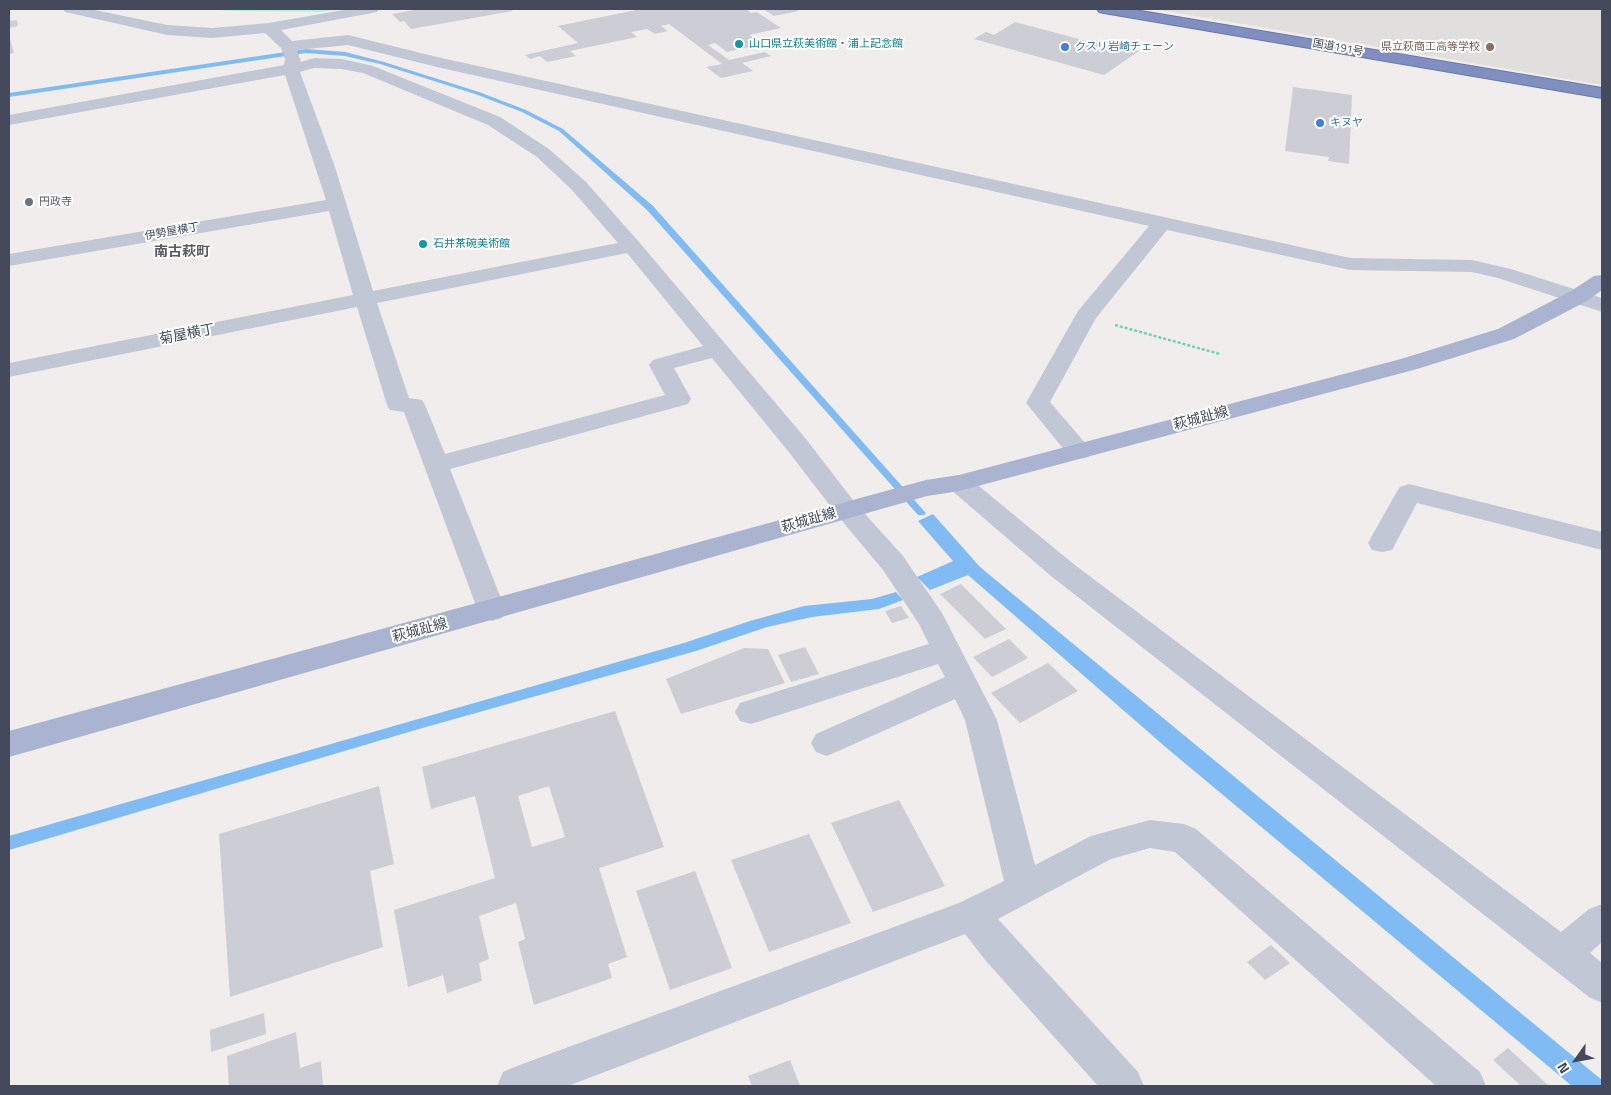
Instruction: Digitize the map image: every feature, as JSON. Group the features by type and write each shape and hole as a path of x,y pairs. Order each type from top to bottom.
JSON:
{"highway":[{"name":"国道191号","path":"1104,9 1602,93"}],"main road":[{"name":"萩城趾線","path":"9,744 492,611 926,488 959,483 1444,353 1506,334 1579,296 1602,281"}],"street":[{"path":"70,9 167,30 190,32 238,32 372,9"},
{"path":"269,28 290,56 399,405 414,405 435,465 492,611"},
{"path":"9,120 290,56 348,40 437,62 1350,264 1472,266 1504,273 1579,296 1602,306"},
{"path":"290,56 314,63 342,64 367,69 414,90 470,110 494,121 543,153 579,186 632,246 797,445 847,510 894,564 932,620 981,720 1024,888"},
{"name":"伊勢屋横丁","path":"9,260 336,204"},
{"path":"1079,451 1038,403 1086,316 1162,222"},
{"name":"菊屋横丁","path":"9,370 632,246"},
{"path":"435,465 679,398 661,365 717,349"},
{"path":"959,483 1061,569 1602,984"},
{"path":"1382,543 1409,494 1602,541"},
{"path":"751,712 947,650"},
{"path":"827,743 962,682"},
{"path":"517,1086 972,915 1103,846 1150,834 1184,839 1466,1086"},
{"path":"972,915 999,949 1124,1086"},
{"path":"1563,953 1602,920"}],"path":[{"path":"1086,316 1220,354"}],"shaded area":[{"name":"県立萩商工高等学校","path":"1154,9 1602,9 1602,85"}],"green space":[{"path":"212,9 338,9 321,12 230,11"}],"water":[{"path":"933,514 980,567 1602,1080 1602,1086 1572,1086 1169,750 968,575 930,590 917,577 953,561 918,521"},
{"path":"896,592 903,600 879,609 812,617 767,627 696,651 419,729 9,850 9,836 684,643 750,621 804,606 872,599"}],"building":[{"path":"420,9 510,9 513,11 411,29 404,21 400,22 392,14"},
{"name":"山口県立萩美術館・浦上記念館","path":"641,9 746,9 751,13 757,12 781,28 749,35 762,44 727,52 715,43 708,45 729,60 765,52 771,56 742,63 753,71 721,78 706,67 722,64 669,24 661,26 668,31 655,34 647,29 631,32 637,37 570,51 576,56 547,62 540,56 530,59 525,55 578,43 558,26"},
{"name":"山口県立萩美術館・浦上記念館","path":"763,9 796,9 799,11 774,16"},
{"path":"17,20 18,26 9,28 9,21"},
{"name":"クスリ岩崎チェーン","path":"1015,22 1094,43 1099,40 1139,51 1104,75 974,39 986,32 994,35"},
{"path":"9,35 14,53 9,54"},
{"name":"キヌヤ","path":"1293,87 1352,95 1349,164 1328,161 1329,157 1285,151"},
{"path":"961,584 1006,629 985,639 940,594"},
{"path":"901,606 909,618 892,623 885,611"},
{"path":"1009,639 1028,658 992,677 973,657"},
{"path":"805,647 819,674 791,682 778,655"},
{"path":"744,648 768,649 785,683 681,714 666,679"},
{"path":"1048,663 1078,691 1020,723 991,693"},
{"path":"615,711 664,847 599,868 627,957 608,964 612,978 534,1005 518,942 525,939 516,903 479,916 489,959 479,963 482,981 447,993 443,975 408,987 394,910 495,878 475,796 431,809 422,767","holes":["549,786 565,837 532,847 518,796"]},
{"path":"379,786 394,864 370,871 383,947 230,997 219,834"},
{"path":"899,800 945,886 873,912 831,823"},
{"path":"809,834 851,923 769,952 731,860"},
{"path":"695,871 732,968 670,990 636,891"},
{"path":"1271,945 1290,963 1265,980 1247,962"},
{"path":"264,1013 266,1034 211,1052 210,1030"},
{"path":"296,1032 300,1068 321,1061 323,1086 229,1086 227,1056"},
{"path":"1508,1048 1549,1086 1521,1086 1493,1060"},
{"path":"790,1060 800,1086 752,1086 748,1076"}],"waterway":[{"path":"9,95 306,51 345,54 382,63 477,93 524,111 561,130 650,208 921,513"}],"place":[{"name":"山口県立萩美術館・浦上記念館","path":"739,44"},
{"name":"クスリ岩崎チェーン","path":"1065,47"},
{"name":"県立萩商工高等学校","path":"1490,47"},
{"name":"キヌヤ","path":"1320,123"},
{"name":"円政寺","path":"29,202"},
{"name":"石井茶碗美術館","path":"423,244"}],"district":[{"name":"南古萩町","path":"182,253"}]}
